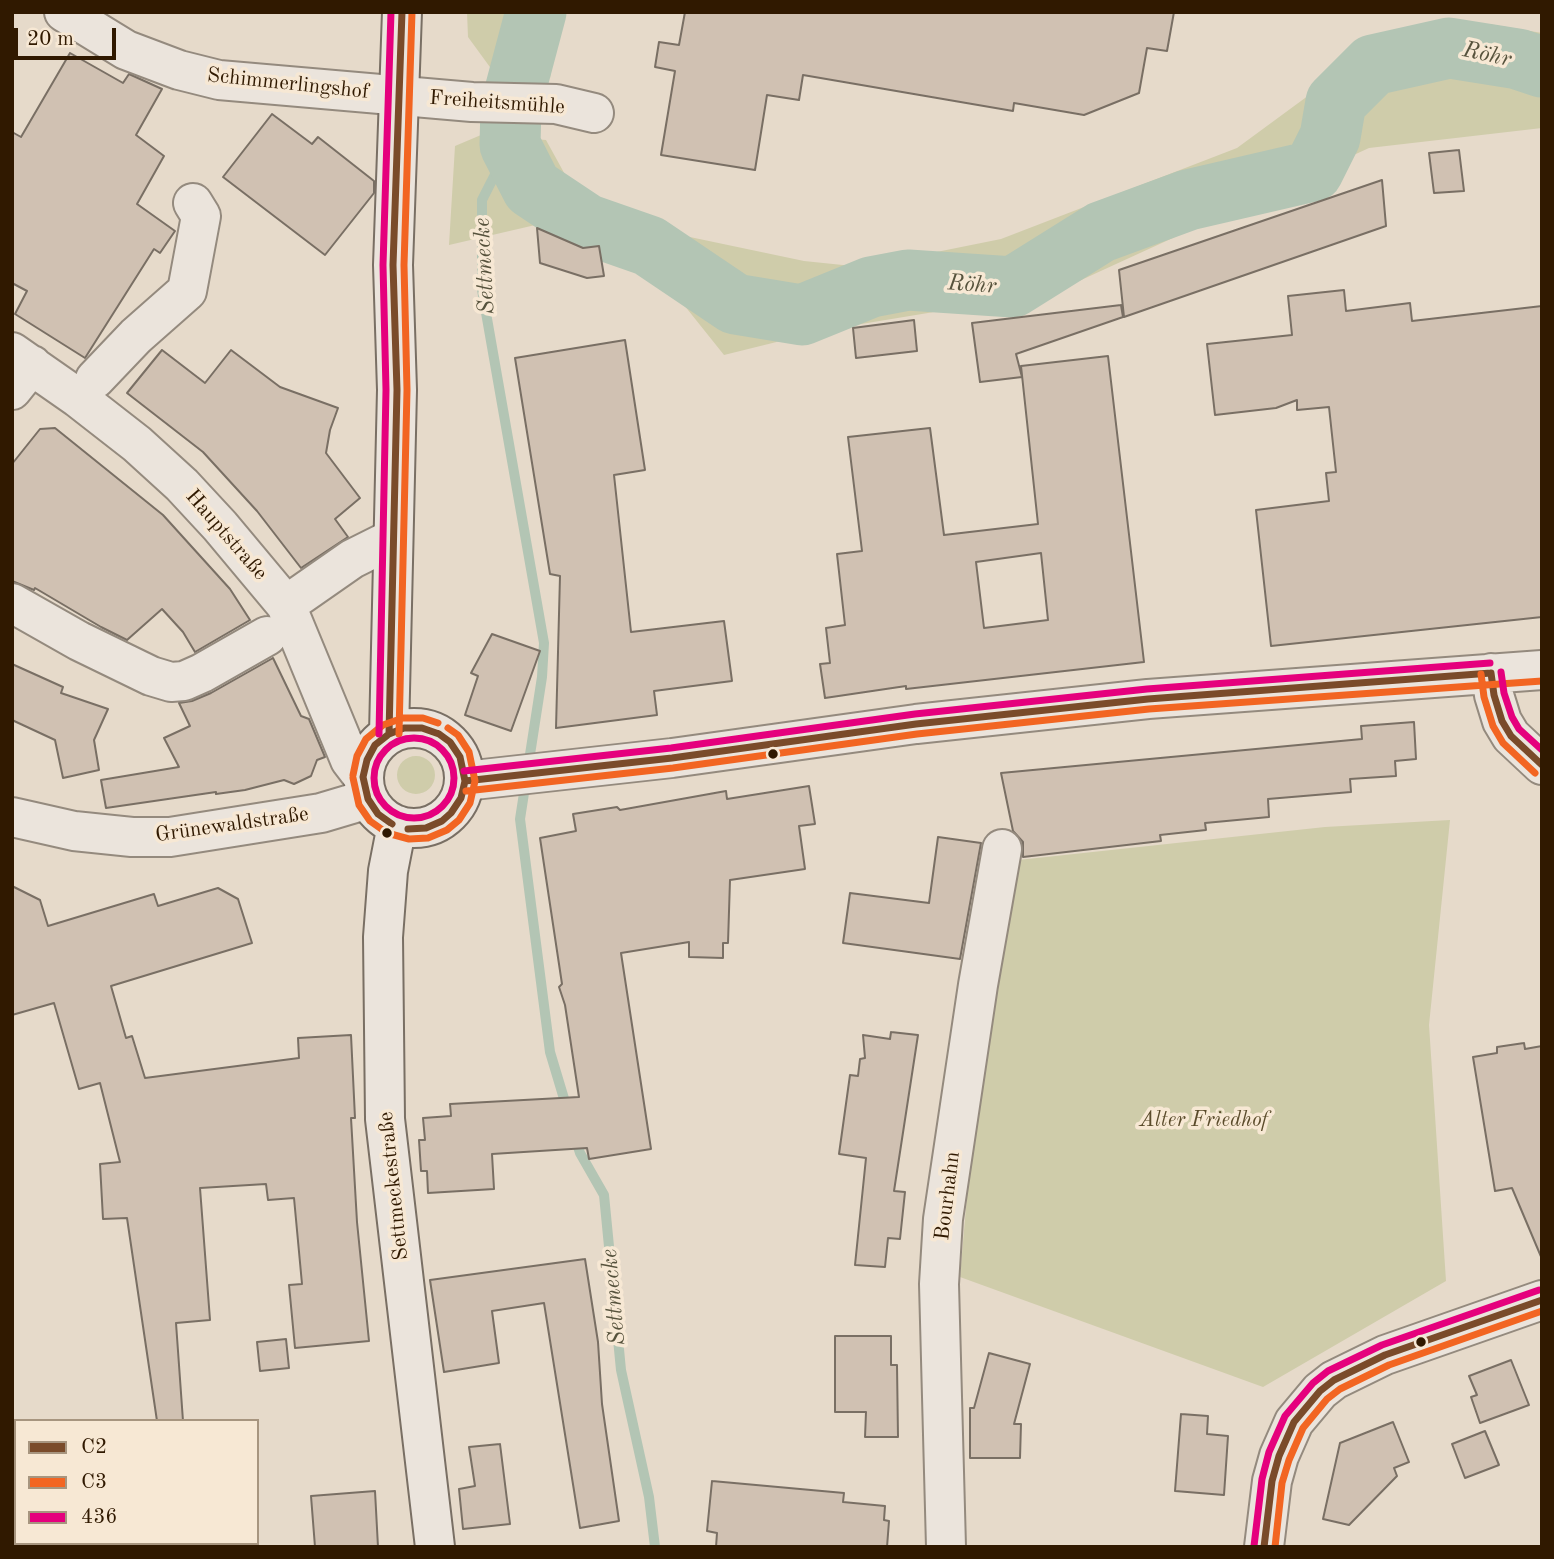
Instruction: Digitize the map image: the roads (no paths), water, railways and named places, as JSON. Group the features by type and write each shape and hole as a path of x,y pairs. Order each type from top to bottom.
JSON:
{"street":[{"name":"Schimmerlingshof","path":"64,12 126,50 179,70 219,80 400,96"},
{"path":"389,734 397,390 393,265 402,12"},
{"name":"Freiheitsmühle","path":"400,96 552,105 594,113"},
{"path":"95,379 136,335 187,290 201,216 193,203"},
{"name":"Hauptstraße","path":"18,374 128,436 182,485 220,526 277,621 365,788"},
{"path":"12,603 90,647 151,677 172,682 184,681 202,673 277,621 352,559 392,539"},
{"path":"478,779 450,742 439,734 422,728 404,728 389,734 376,745 367,760 365,788 378,814 408,829 426,828 452,813 478,779 672,758 916,724 1135,701 1542,670"},
{"path":"1491,673 1502,721 1511,736 1542,765"},
{"name":"Grünewaldstraße","path":"12,817 74,831 132,837 170,837 321,813 365,788"},
{"name":"Settmeckestraße","path":"397,825 388,871 383,937 385,1119 435,1547"},
{"name":"Bourhahn","path":"946,1547 939,1284 943,1219 978,985 1002,849"},
{"path":"1264,1547 1272,1481 1279,1456 1294,1422 1320,1391 1334,1380 1385,1355 1542,1300"}],"waterway":[{"name":"Röhr","path":"536,12 511,106 510,145 532,188 586,224 649,246 735,304 802,315 871,287 908,280 1013,287 1101,232 1188,200 1313,171 1330,137 1336,102 1373,65 1449,48 1518,59 1542,67"},
{"name":"Settmecke","path":"510,145 482,200 482,290 544,643 542,677 520,819 550,1052 568,1112"},
{"name":"Settmecke","path":"575,1137 580,1153 604,1195 621,1370 649,1497 655,1547"}],"park label":[{"name":"Alter Friedhof","path":"1204,1120"}]}
